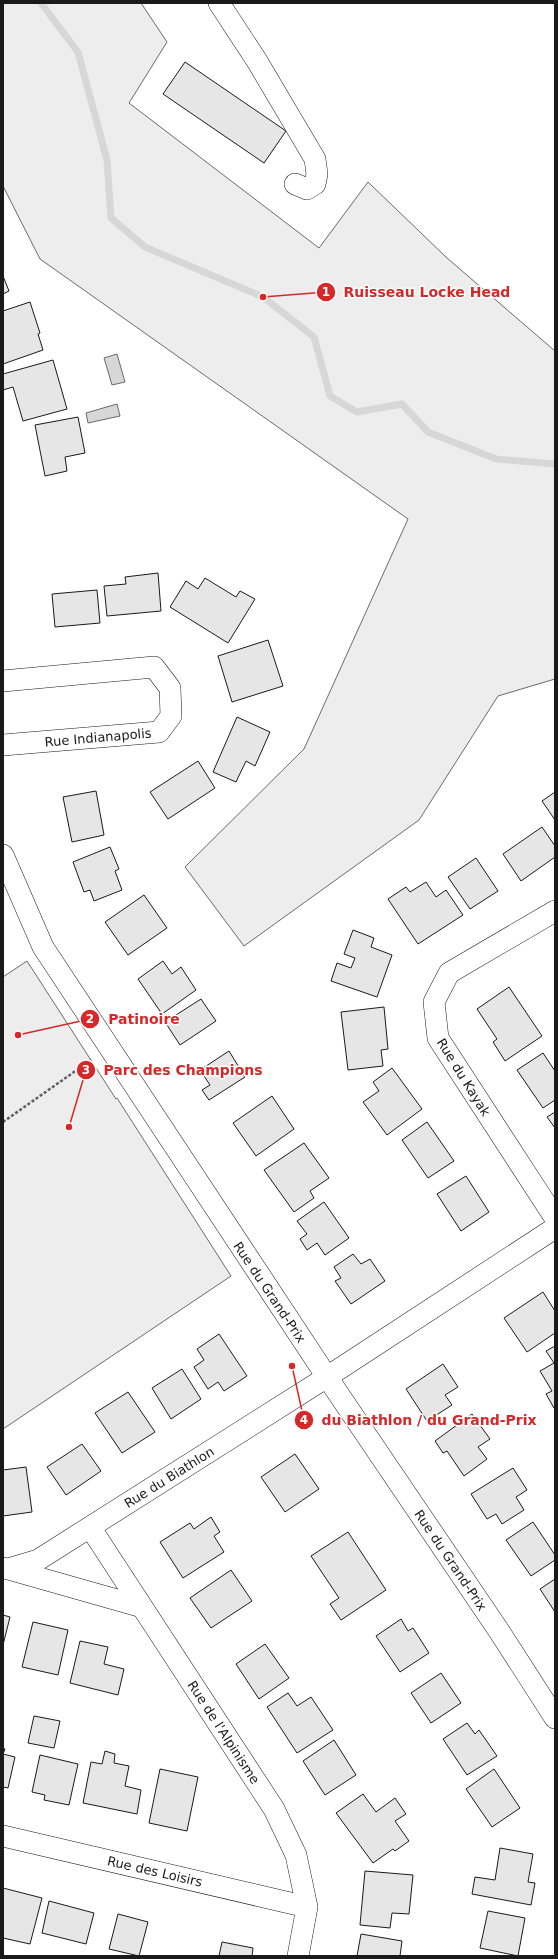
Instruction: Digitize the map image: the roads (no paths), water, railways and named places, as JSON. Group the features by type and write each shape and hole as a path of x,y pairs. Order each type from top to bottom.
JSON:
{"street":[{"path":"219,3 257,61 315,159 317,174 314,184 307,188 295,184"},
{"name":"Rue Indianapolis","path":"3,681 154,667 170,688 171,716 159,732 3,745"},
{"name":"Rue du Grand-Prix","path":"3,854 43,947 327,1377 499,1631 555,1718"},
{"name":"Rue du Kayak","path":"555,910 449,973 434,1002 438,1038 555,1218"},
{"path":"327,1377 555,1228"},
{"name":"Rue du Biathlon","path":"5,1568 38,1560 327,1377"},
{"name":"Rue de l'Alpinisme","path":"90,1527 274,1809 296,1855 307,1907 298,1956"},
{"name":"Rue du Biathlon","path":"5,1568 142,1607"},
{"name":"Rue des Loisirs","path":"3,1836 307,1907"}],"waterway":[{"path":"41,3 78,52 107,160 111,218 145,247 263,297 314,337 330,396 357,412 402,404 428,432 496,459 555,464"}],"place":[{"name":"Ruisseau Locke Head","path":"263,297"},
{"name":"Patinoire","path":"18,1035"},
{"name":"Parc des Champions","path":"69,1127"},
{"name":"du Biathlon / du Grand-Prix","path":"292,1366"}]}
